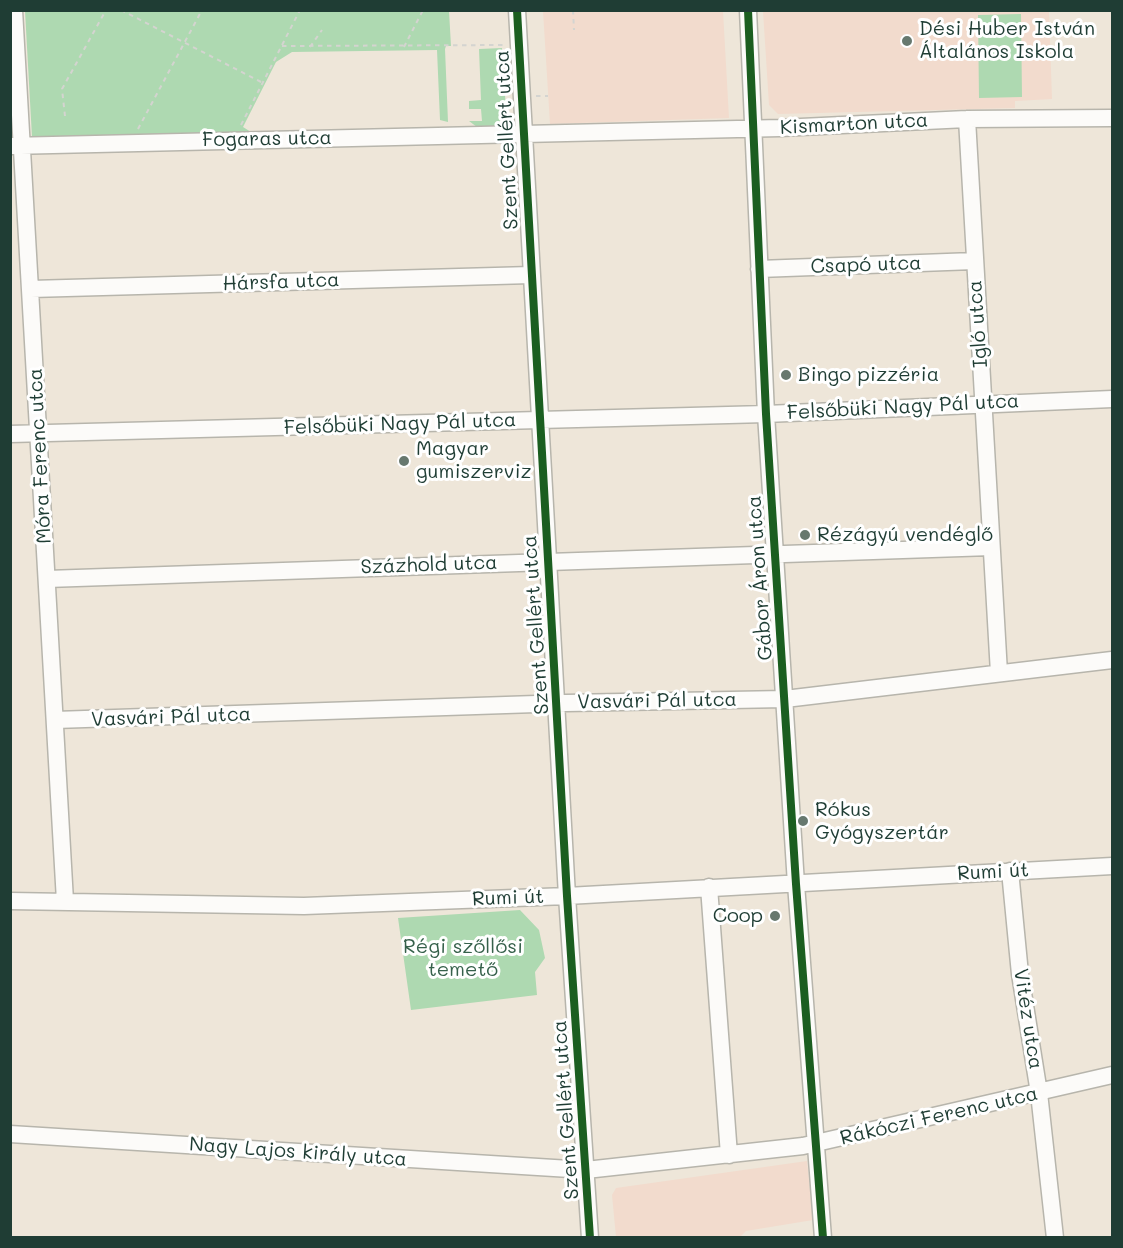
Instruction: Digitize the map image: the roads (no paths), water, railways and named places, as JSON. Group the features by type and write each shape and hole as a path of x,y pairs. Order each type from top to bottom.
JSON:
{"street":[{"name":"Móra Ferenc utca","path":"14,10 16,146 31,289 65,901"},
{"name":"Szent Gellért utca","path":"517,10 567,896 590,1238"},
{"name":"Gábor Áron utca","path":"748,10 766,414 796,884 823,1238"},
{"name":"Kismarton utca","path":"523,134 754,128 967,119 1113,118"},
{"name":"Igló utca","path":"967,119 999,673"},
{"name":"Fogaras utca","path":"16,146 523,134"},
{"name":"Csapó utca","path":"759,269 974,261"},
{"name":"Hársfa utca","path":"31,289 531,275"},
{"name":"Felsőbüki Nagy Pál utca","path":"10,434 766,414 1113,399"},
{"name":"Százhold utca","path":"47,579 991,547"},
{"name":"Vasvári Pál utca","path":"55,720 557,703 785,699 1113,660"},
{"name":"Rumi út","path":"10,901 248,907 567,896 1113,866"},
{"name":"Vitéz utca","path":"1010,872 1020,974 1039,1093 1055,1238"},
{"path":"709,887 729,1155"},
{"name":"Rákóczi Ferenc utca","path":"586,1170 815,1144 1113,1076"},
{"name":"Nagy Lajos király utca","path":"10,1134 586,1170"}],"place":[{"name":"Dési Huber István Általános Iskola","path":"907,41"},
{"name":"Bingo pizzéria","path":"786,375"},
{"name":"Magyar gumiszerviz","path":"404,461"},
{"name":"Rézágyú vendéglő","path":"805,535"},
{"name":"Rókus Gyógyszertár","path":"803,821"},
{"name":"Coop","path":"775,916"}],"park label":[{"name":"Régi szőllősi temető","path":"463,958"}]}
